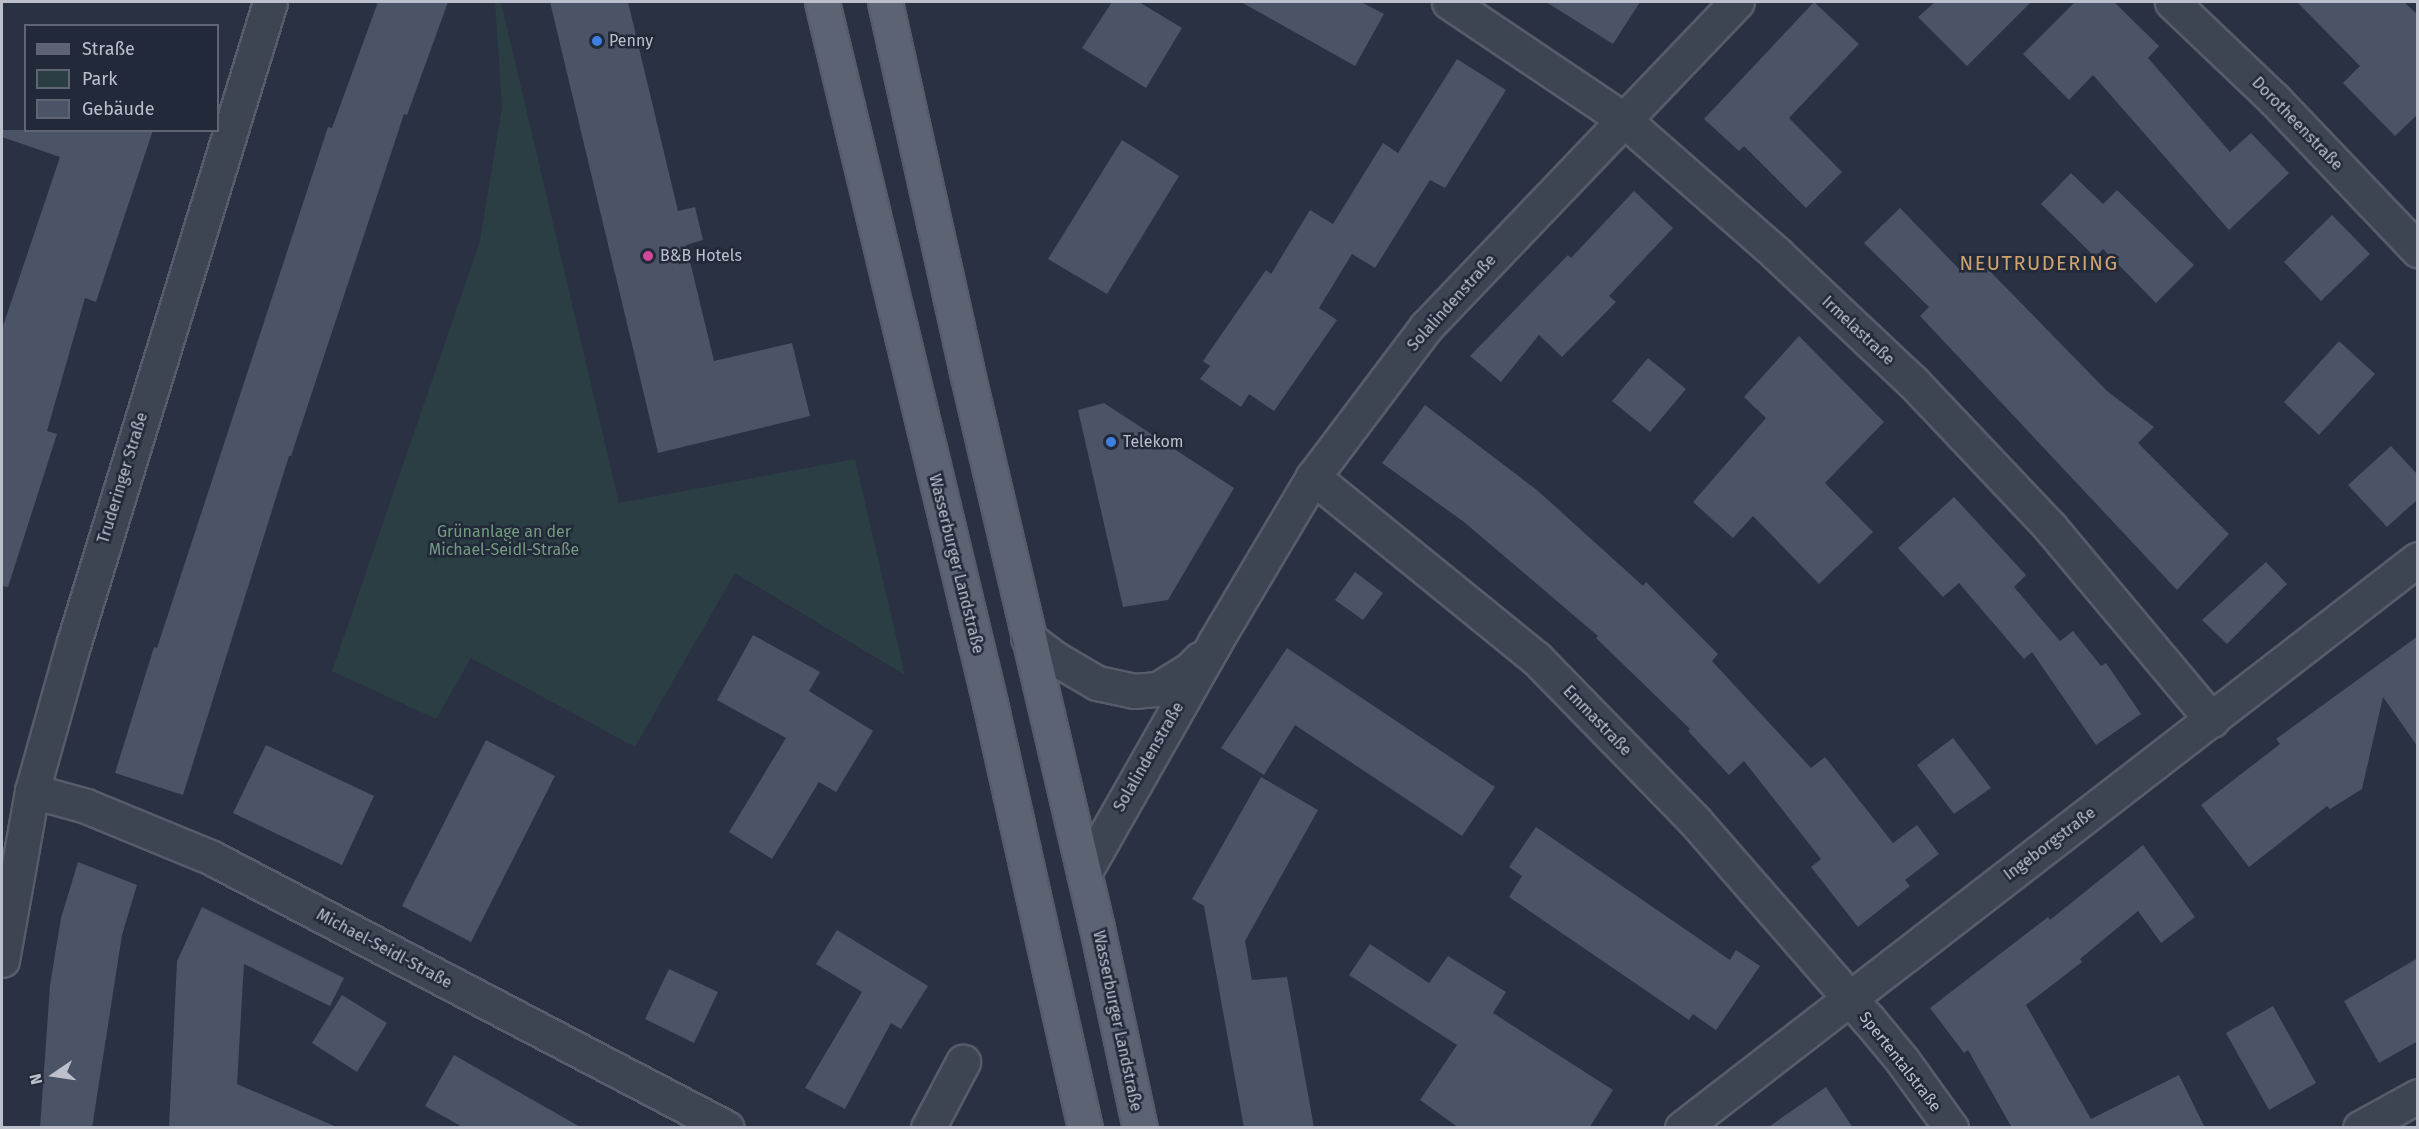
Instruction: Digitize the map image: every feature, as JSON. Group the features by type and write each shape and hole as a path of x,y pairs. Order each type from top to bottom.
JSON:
{"main road":[{"name":"Wasserburger Landstraße","path":"822,2 990,703 1085,1128"},
{"name":"Wasserburger Landstraße","path":"885,2 1140,1128"}],"street":[{"name":"Truderinger Straße","path":"2,960 20,805 270,2"},
{"name":"Irmelastraße","path":"1449,2 1623,119 1777,255 1912,381 2050,527 2212,720"},
{"name":"Solalindenstraße","path":"1084,873 1215,642 1313,477 1426,327 1737,2"},
{"name":"Dorotheenstraße","path":"2172,2 2274,99 2418,250"},
{"name":"Emmastraße","path":"1313,477 1536,658 1695,821 1849,997"},
{"name":"Ingeborgstraße","path":"1682,1128 2418,559"},
{"name":"Solalindenstraße","path":"1028,638 1056,659 1096,683 1134,691 1158,689 1181,675 1215,642"},
{"name":"Michael-Seidl-Straße","path":"20,805 86,806 212,858 727,1128"},
{"name":"Spertentalstraße","path":"1849,997 1902,1060 1951,1128"},
{"path":"928,1128 963,1062"},
{"path":"2360,1128 2418,1096"}],"green space":[{"name":"Grünanlage an der Michael-Seidl-Straße","path":"495,2 501,2 619,503 855,459 905,675 735,573 635,747 471,658 436,719 332,671 480,241 502,107"}],"building":[{"path":"378,2 448,2 407,115 404,114 291,456 289,456 183,795 115,773 154,647 157,648 328,127 332,128"},
{"path":"550,2 628,2 678,211 695,207 703,240 686,245 714,361 792,343 810,416 658,453"},
{"path":"1112,2 1139,2 1182,28 1146,88 1082,48"},
{"path":"1241,2 1361,2 1384,14 1355,66"},
{"path":"1546,2 1640,2 1613,44"},
{"path":"1814,2 1859,44 1789,118 1842,172 1806,208 1744,146 1739,151 1704,119"},
{"path":"1935,2 2031,2 1967,66 1918,17"},
{"path":"2075,2 2114,2 2159,46 2148,58 2230,152 2251,133 2289,173 2229,230 2093,75 2069,100 2023,54"},
{"path":"2297,2 2404,2 2418,15 2418,114 2395,136 2343,83 2360,66"},
{"path":"1457,59 1506,90 1445,188 1430,180 1375,268 1352,254 1319,308 1337,320 1274,411 1249,394 1241,407 1200,379 1210,366 1203,361 1266,270 1271,274 1310,210 1333,224 1383,143 1398,153"},
{"path":"2,130 152,132 96,302 85,298 47,431 57,434 8,587 2,586 2,329 60,157 2,137"},
{"path":"1122,140 1179,176 1107,294 1048,259"},
{"path":"2071,173 2103,204 2117,190 2194,265 2156,303 2103,249 2095,257 2041,204"},
{"path":"1634,191 1673,228 1609,296 1616,302 1562,357 1539,335 1501,382 1470,356 1568,255 1571,258"},
{"path":"1900,208 1963,273 1978,259 2107,391 2154,427 2138,443 2229,534 2177,590 1920,316 1929,307 1864,243"},
{"path":"2332,215 2370,254 2321,301 2284,262"},
{"path":"1799,336 1884,422 1825,483 1873,532 1819,584 1753,516 1733,538 1693,502 1766,418 1744,397"},
{"path":"2339,341 2375,374 2319,435 2284,402"},
{"path":"1648,358 1686,389 1650,432 1612,401"},
{"path":"1104,403 1234,488 1168,600 1123,607 1078,410"},
{"path":"1425,405 1537,490 1643,586 1646,582 1718,654 1712,661 1811,768 1825,757 1893,843 1917,825 1939,854 1905,880 1910,886 1858,927 1811,867 1821,859 1744,761 1729,775 1688,731 1690,729 1596,638 1598,636 1464,522 1382,463"},
{"path":"2391,446 2418,475 2418,499 2387,527 2348,485"},
{"path":"1954,497 2026,575 2014,587 2060,641 2073,631 2101,666 2106,663 2141,714 2096,745 2032,652 2024,659 1959,583 1943,597 1898,548"},
{"path":"2266,562 2287,584 2227,644 2202,620"},
{"path":"1355,572 1383,593 1363,620 1335,600"},
{"path":"753,635 820,672 809,691 873,731 836,792 819,782 772,859 729,832 786,738 717,700"},
{"path":"2418,636 2418,747 2383,697 2362,789 2330,809 2327,806 2249,867 2201,805 2280,744 2276,739"},
{"path":"1287,648 1495,787 1462,836 1295,725 1264,775 1221,748"},
{"path":"1953,738 1991,788 1954,814 1917,765"},
{"path":"486,740 555,776 471,942 402,906"},
{"path":"266,745 374,796 342,865 233,813"},
{"path":"1261,777 1318,810 1245,941 1252,980 1287,977 1314,1128 1244,1128 1204,906 1192,899"},
{"path":"1536,827 1730,960 1736,950 1760,966 1716,1030 1693,1014 1689,1020 1509,897 1522,876 1509,867"},
{"path":"2143,845 2195,917 2161,943 2138,911 2080,959 2082,962 2026,1005 2091,1119 2179,1075 2205,1128 2012,1128 1968,1050 1964,1053 1930,1008 2048,917 2050,920"},
{"path":"78,862 137,885 122,935 92,1128 40,1128 50,985 61,918"},
{"path":"202,907 344,978 330,1006 244,964 237,1084 339,1128 169,1128 177,961"},
{"path":"837,930 928,986 901,1029 891,1023 845,1109 805,1088 862,992 816,964"},
{"path":"1370,944 1429,983 1448,956 1506,992 1493,1013 1613,1090 1589,1128 1459,1128 1420,1100 1457,1045 1349,975"},
{"path":"2418,958 2418,1041 2379,1063 2344,1001"},
{"path":"669,969 718,992 694,1043 645,1019"},
{"path":"342,995 387,1023 357,1072 312,1043"},
{"path":"2273,1006 2316,1083 2269,1110 2226,1033"},
{"path":"454,1055 582,1128 464,1128 425,1106"},
{"path":"1826,1087 1853,1128 1767,1128"}],"place":[{"name":"Penny","path":"597,41"},
{"name":"B&B Hotels","path":"648,256"},
{"name":"Telekom","path":"1111,442"}],"district":[{"name":"NEUTRUDERING","path":"2039,263"}]}
